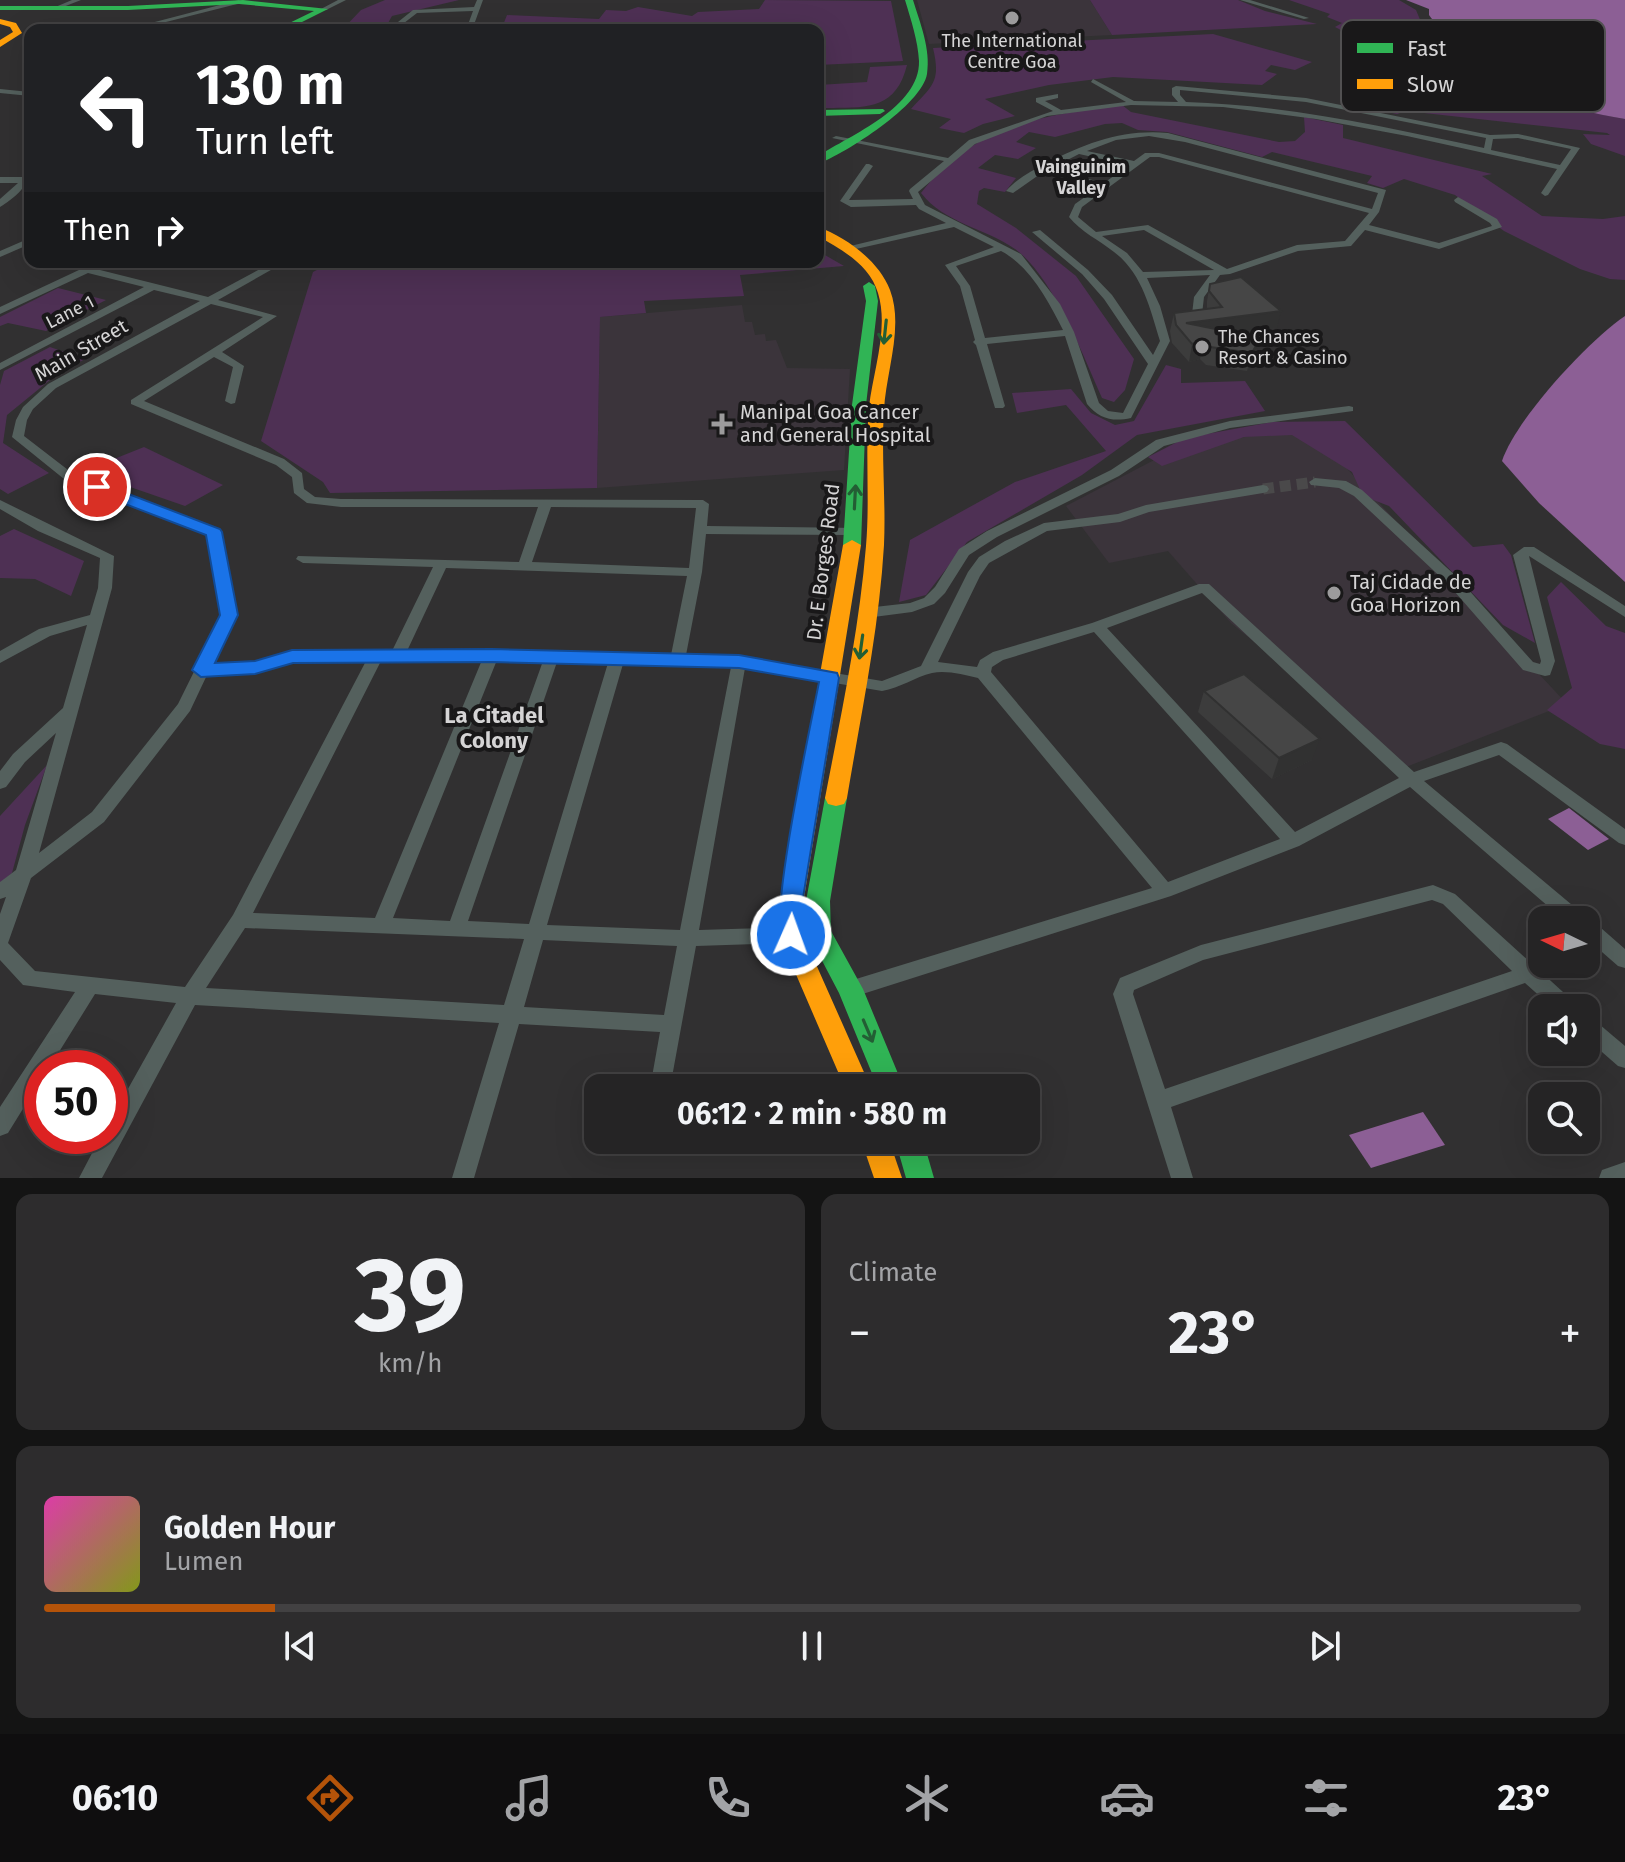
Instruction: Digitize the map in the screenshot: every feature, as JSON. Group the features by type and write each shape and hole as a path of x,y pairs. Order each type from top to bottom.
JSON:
{"main road":[{"path":"824,155 840,139 897,99 910,84 905,20 900,0"},
{"path":"824,148 907,101 920,84 923,72 909,0"},
{"path":"2,12 253,2 326,19"},
{"path":"0,44 18,33 2,12"},
{"path":"305,24 326,19"},
{"path":"824,113 880,111"},
{"path":"824,235 876,271 886,294 877,408 875,545 857,680 818,901 819,932 850,989 885,1074"},
{"name":"Dr. E Borges Road","path":"824,246 862,274 870,288 872,301 859,405 853,531 792,898 791,935 852,1074"},
{"path":"880,1154 888,1178"},
{"path":"913,1154 920,1178"}],"street":[{"path":"56,8 78,0"},
{"path":"326,19 343,0"},
{"path":"471,24 480,0"},
{"path":"1243,0 1306,18"},
{"path":"158,24 154,23 253,2"},
{"path":"399,24 415,11 477,9"},
{"path":"1093,81 1130,101"},
{"path":"1184,104 1176,95 1176,88 1341,106"},
{"path":"0,91 24,93"},
{"path":"1055,96 1039,100 1061,112"},
{"path":"917,202 913,191 930,170 975,139 1001,126 1130,101 1289,112 1564,168"},
{"path":"1350,124 1362,112"},
{"path":"1373,112 1490,137 1518,136 1574,145 1576,148 1564,168 1545,193"},
{"path":"1010,191 1018,183 1077,151 1118,135 1137,132 1184,138 1383,192 1375,212 1348,244 1297,248 1222,272 1139,275"},
{"path":"1487,152 1490,137"},
{"path":"840,139 945,159"},
{"path":"1077,151 1136,164"},
{"path":"869,166 844,201 851,204 917,202 1018,256 1055,304 1069,332 1093,404 1099,412 1111,417 1127,416 1165,341 1152,295 1127,257 1081,226 1073,217 1078,206 1148,155 1169,156 1375,212"},
{"path":"1238,175 1258,159"},
{"path":"1042,169 1106,186"},
{"path":"0,180 24,181"},
{"path":"0,204 24,183"},
{"path":"1362,226 1439,246 1497,227 1494,221 1458,200"},
{"path":"847,248 954,224"},
{"path":"1097,234 1145,227 1222,272"},
{"path":"1037,232 1085,272 1108,297 1153,363"},
{"path":"0,254 24,244"},
{"path":"999,406 978,342 965,286 950,265 1002,248"},
{"path":"0,311 91,268"},
{"name":"Main Street","path":"0,892 98,817 184,707 229,615 214,532 68,476 18,437 19,420 30,404 52,386 269,268"},
{"path":"87,270 272,316 135,402 280,462 298,476 298,490 312,500 341,503 703,504 695,572 678,658"},
{"path":"1196,323 1199,297 1222,272"},
{"name":"Lane 1","path":"0,367 154,286"},
{"path":"978,342 1069,332"},
{"path":"215,353 239,366 231,401"},
{"path":"866,613 912,607 929,601 940,590 964,552 992,534 1115,473 1160,443 1230,425 1349,409"},
{"path":"1315,482 1342,484 1358,493 1453,581 1528,666 1536,670 1545,671 1548,661 1520,555 1529,550 1625,612"},
{"path":"927,669 973,575 984,560 1044,527 1120,518 1146,509 1263,489"},
{"path":"525,564 546,502"},
{"path":"0,504 43,528 107,556 105,588 25,870 0,940"},
{"path":"701,530 853,531"},
{"path":"303,559 695,572"},
{"path":"397,656 442,563"},
{"path":"983,673 985,664 998,656 1097,626 1204,587 1411,779 1561,906"},
{"path":"0,658 34,636 67,624 94,619"},
{"path":"1097,626 1293,841"},
{"path":"201,670 255,667 292,657 492,655 739,662 882,686 898,685 927,669 942,667 983,673 1165,891"},
{"path":"381,925 492,655"},
{"path":"90,1178 190,996 240,920 376,656"},
{"path":"456,929 552,656"},
{"path":"463,1178 617,657"},
{"path":"662,1074 739,662"},
{"path":"0,783 19,758 68,712"},
{"path":"850,989 1165,891 1293,841 1411,779 1501,748 1625,838"},
{"path":"1159,1101 1528,974 1449,899 1433,892 1201,953 1127,984 1123,994 1182,1178"},
{"path":"240,920 687,938 791,935"},
{"path":"1600,939 1625,960"},
{"path":"0,947 30,979 190,996 671,1024"},
{"path":"1533,978 1551,994"},
{"path":"0,1126 90,985"},
{"path":"1600,1037 1625,1059"},
{"path":"1610,1178 1625,1173"}],"shaded area":[{"path":"385,0 459,0 392,16 387,24 348,24 361,10"},
{"path":"765,0 891,1 903,61 824,65 824,24 503,24 507,15 599,19 606,10 626,11 638,7 692,16 698,12 759,9"},
{"name":"The International Centre Goa","path":"917,0 1090,0 1112,35 929,44"},
{"path":"1090,0 1238,0 1265,11 1317,24 1112,35"},
{"path":"1289,0 1399,0 1416,10 1420,20 1341,20 1341,23 1327,17 1330,14"},
{"path":"1406,0 1625,0 1625,119 1592,112 1605,112 1605,20 1433,20 1429,9"},
{"path":"1213,34 1312,62 1295,70 1271,65 1265,71 1277,74 1262,85 1113,77 1049,85 985,99 1015,116 983,124 964,133 939,128 951,119 911,109 933,82 936,68 933,48"},
{"path":"907,65 901,81 885,100 861,107 824,108 824,85 867,82 870,67"},
{"path":"1122,105 1131,112 1279,142 1295,141 1305,132 1304,117 1343,125 1343,138 1492,174 1482,176 1542,216 1603,219 1625,216 1625,280 1610,279 1580,269 1504,231 1455,195 1404,179 1383,188 1367,183 1372,176 1272,152 1262,157 1167,132 1138,130 1122,123 1105,124 1055,137 1029,132 1016,142 1036,148 1018,159 995,155 978,168 1016,178 1005,192 984,188 979,191 977,204 1016,228 1076,276 1134,359 1125,390 1114,402 1102,398 1066,318 1029,261 1003,242 941,211 921,193 941,170 963,152 1011,127 1065,113"},
{"path":"1415,112 1588,112 1625,119 1625,156 1591,144 1583,134 1610,135"},
{"path":"824,254 844,266 824,268"},
{"path":"321,268 821,268 740,275 744,296 644,301 646,313 600,317 597,488 330,493 323,482 261,441 313,272"},
{"path":"58,288 106,300 46,331 8,323 0,326 0,317"},
{"name":"Manipal Goa Cancer and General Hospital","path":"742,305 745,322 752,322 755,335 765,334 766,341 776,340 787,368 850,369 844,470 597,488 600,317"},
{"path":"1625,316 1625,582 1539,503 1502,461 1522,424 1554,382"},
{"path":"50,347 85,359 56,375 7,415 3,443 49,473 8,494 0,489 0,385 4,371"},
{"path":"1166,365 1181,369 1181,383 1245,381 1265,411 1137,435 1082,475 967,542 926,595 899,602 910,540 1015,482 1106,451 1066,405 1017,413 1012,393 1071,389 1091,413 1115,425 1134,421"},
{"path":"1345,421 1473,547 1503,544 1511,555 1535,643 1503,625 1389,506 1363,496 1352,472 1292,435 1244,437 1162,466 1148,457 1185,438 1272,422"},
{"name":"Taj Cidade de Goa Horizon","path":"1309,428 1567,704 1406,767 1231,623 1168,551 1109,563 1066,506 1181,446"},
{"path":"144,447 223,485 185,506 84,471"},
{"path":"14,529 84,561 71,596 35,579 0,578 0,536"},
{"path":"1561,582 1606,626 1625,633 1625,749 1600,744 1547,710 1572,688 1547,597"},
{"path":"47,765 25,825 12,873 0,883 0,816"},
{"path":"1569,808 1609,839 1588,850 1548,819"},
{"path":"1423,1112 1445,1145 1371,1168 1349,1135"}],"building":[{"path":"1241,277 1281,311 1186,323 1260,338 1252,353 1210,347 1204,341 1192,344 1176,325 1174,313 1222,307 1209,291 1210,284"},
{"path":"1244,674 1320,739 1279,758 1204,691"}],"tunnel":[{"path":"1263,489 1315,482"}],"traffic: fast":[{"path":"824,157 891,115 915,92 921,80 923,61 909,0"},
{"path":"0,8 128,8 239,2 324,9 292,24"},
{"path":"824,113 880,111"},
{"path":"852,545 859,405 872,301 869,286"},
{"path":"836,798 818,901 819,932 850,989 885,1074"},
{"path":"913,1154 920,1178"}],"traffic: slow":[{"path":"0,21 13,25 18,33 0,44"},
{"path":"824,234 857,255 873,271 884,290 888,315 876,422 876,527 872,577 859,672 836,798"},
{"path":"852,545 792,898 791,935 852,1074"},
{"path":"880,1154 888,1178"}],"place":[{"name":"The International Centre Goa","path":"1012,18"},
{"name":"The Chances Resort & Casino","path":"1202,347"},
{"name":"Manipal Goa Cancer and General Hospital","path":"722,424"},
{"name":"Taj Cidade de Goa Horizon","path":"1334,593"}],"district":[{"name":"Vainguinim Valley","path":"1081,177"},
{"name":"La Citadel Colony","path":"494,728"}],"route":[{"path":"97,487 214,532 229,615 201,670 235,670 292,657 492,655 739,662 808,671 830,678 792,898 791,935"}]}
